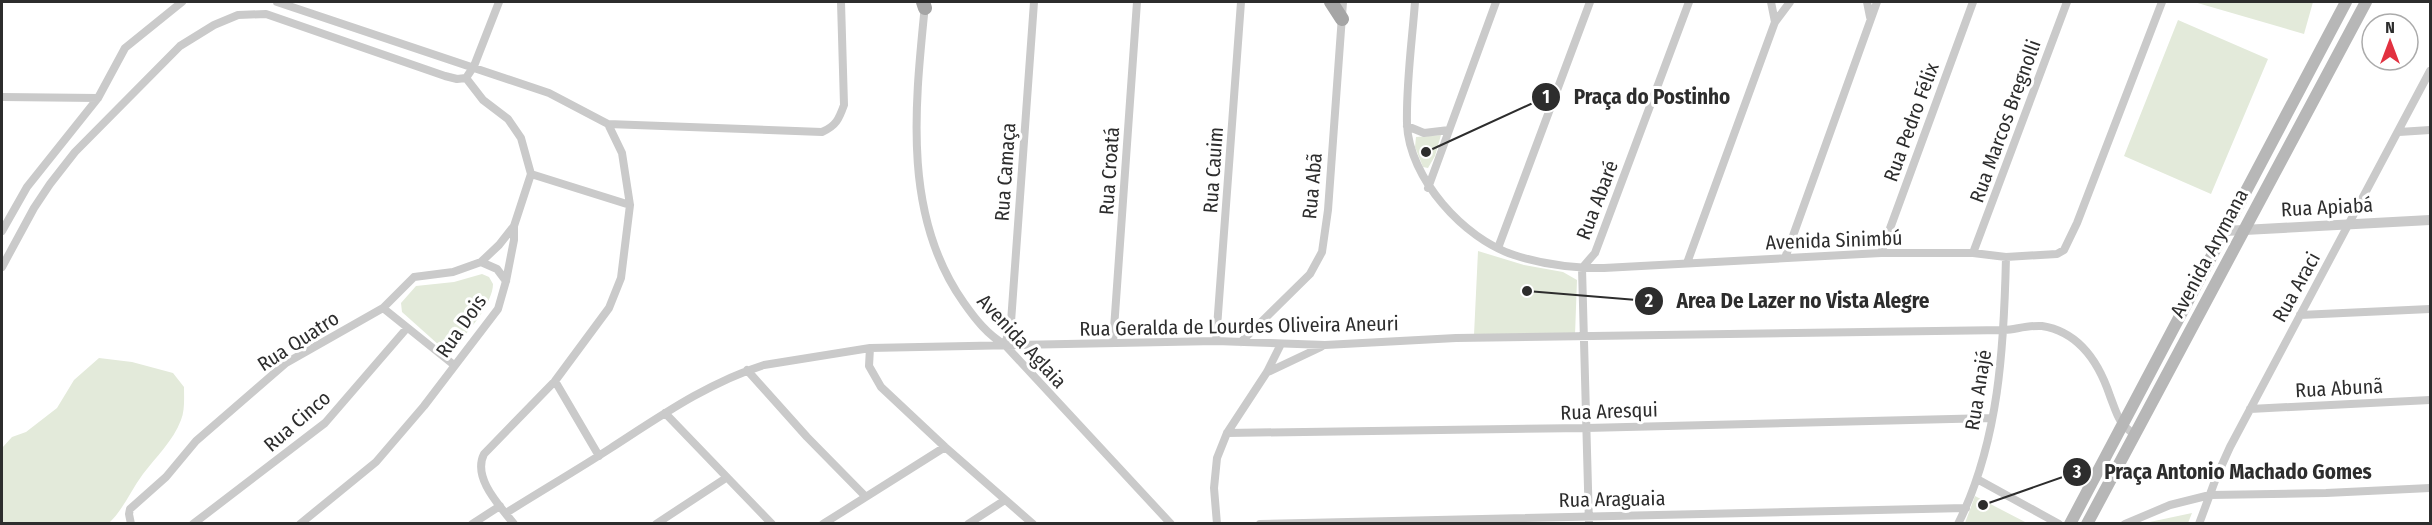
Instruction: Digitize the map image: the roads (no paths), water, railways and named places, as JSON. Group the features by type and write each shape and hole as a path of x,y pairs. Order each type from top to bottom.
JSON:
{"main road":[{"path":"1331,2 1342,19"},
{"name":"Avenida Arymana","path":"2070,524 2346,2"},
{"name":"Avenida Arymana","path":"2093,522 2134,434 2366,2"}],"street":[{"path":"2,231 27,187 98,98 125,48 182,2"},
{"path":"276,2 474,66 549,93 608,124 822,132 839,120 844,105 841,2"},
{"path":"2,267 39,200 75,152 180,46 222,22 238,15 266,14 457,79 466,78 474,66 499,2"},
{"name":"Rua Camaça","path":"1005,345 1011,322 1034,2"},
{"name":"Rua Croatá","path":"1113,343 1137,2"},
{"name":"Rua Cauim","path":"1216,341 1241,2"},
{"name":"Rua Abã","path":"1241,342 1310,274 1322,252 1328,210 1343,2"},
{"name":"Avenida Sinimbú","path":"1415,2 1407,126 1418,167 1428,188 1461,222 1498,248 1513,255 1547,264 1582,268 1881,253 1974,253 2006,257 2057,254 2064,250 2068,243 2162,2"},
{"path":"1428,188 1496,2"},
{"path":"1498,248 1590,2"},
{"name":"Rua Abaré","path":"1589,520 1582,268 1595,254 1689,2"},
{"path":"1771,2 1775,22"},
{"path":"1687,263 1775,22 1790,2"},
{"path":"1867,2 1870,17"},
{"path":"1785,258 1877,2"},
{"name":"Rua Pedro Félix","path":"1881,253 1972,2"},
{"name":"Rua Marcos Bregnolli","path":"1974,253 2067,2"},
{"name":"Avenida Aglaia","path":"924,4 917,141 919,186 932,240 950,283 978,323 991,336 1005,345 1171,524"},
{"name":"Rua Araci","path":"2199,524 2230,447 2430,71"},
{"path":"466,78 483,100 508,119 521,138 531,174 630,205"},
{"path":"2,97 98,98"},
{"path":"514,524 483,479 480,462 484,454 555,381 609,308 621,278 630,205 622,153 608,124"},
{"path":"1407,126 1425,133 1449,130"},
{"path":"2399,132 2430,130"},
{"name":"Rua Dois","path":"300,524 376,462 424,406 498,309 514,240 514,226 531,174"},
{"name":"Rua Apiabá","path":"2225,231 2430,220"},
{"name":"Rua Quatro","path":"131,524 130,509 165,477 196,441 286,363 325,339 384,308 414,277 453,272 481,262 514,226"},
{"name":"Rua Anajé","path":"1958,524 1977,479 1992,418 2004,330 2006,257"},
{"path":"481,262 497,269 506,281"},
{"path":"384,308 454,365"},
{"path":"2300,315 2430,309"},
{"name":"Rua Geralda de Lourdes Oliveira Aneuri","path":"506,513 665,413 747,370 764,365 870,348 1216,341 1325,345 1456,338 2004,330 2042,326 2070,336 2092,356 2105,381 2121,425"},
{"name":"Rua Cinco","path":"193,524 325,423 407,328"},
{"path":"1217,524 1214,488 1217,458 1227,433 1267,372 1281,344"},
{"path":"1267,372 1325,345"},
{"path":"870,348 869,366 882,387 945,447 1033,524"},
{"path":"747,370 807,437 865,496"},
{"path":"555,381 599,456"},
{"name":"Rua Abunã","path":"2250,409 2430,400"},
{"path":"665,413 772,524"},
{"name":"Rua Aresqui","path":"1227,433 1586,428 1992,418"},
{"path":"2121,425 2134,434"},
{"path":"823,524 945,447"},
{"path":"656,524 726,478"},
{"path":"1977,479 2059,524"},
{"path":"2125,524 2170,505 2210,495 2430,488"},
{"path":"968,524 1005,500"},
{"path":"472,524 500,506"},
{"name":"Rua Araguaia","path":"1260,524 1589,520 1966,508"}],"place":[{"name":"Praça do Postinho","path":"1426,152"},
{"name":"Area De Lazer no Vista Alegre","path":"1527,291"},
{"name":"Praça Antonio Machado Gomes","path":"1983,505"}]}
